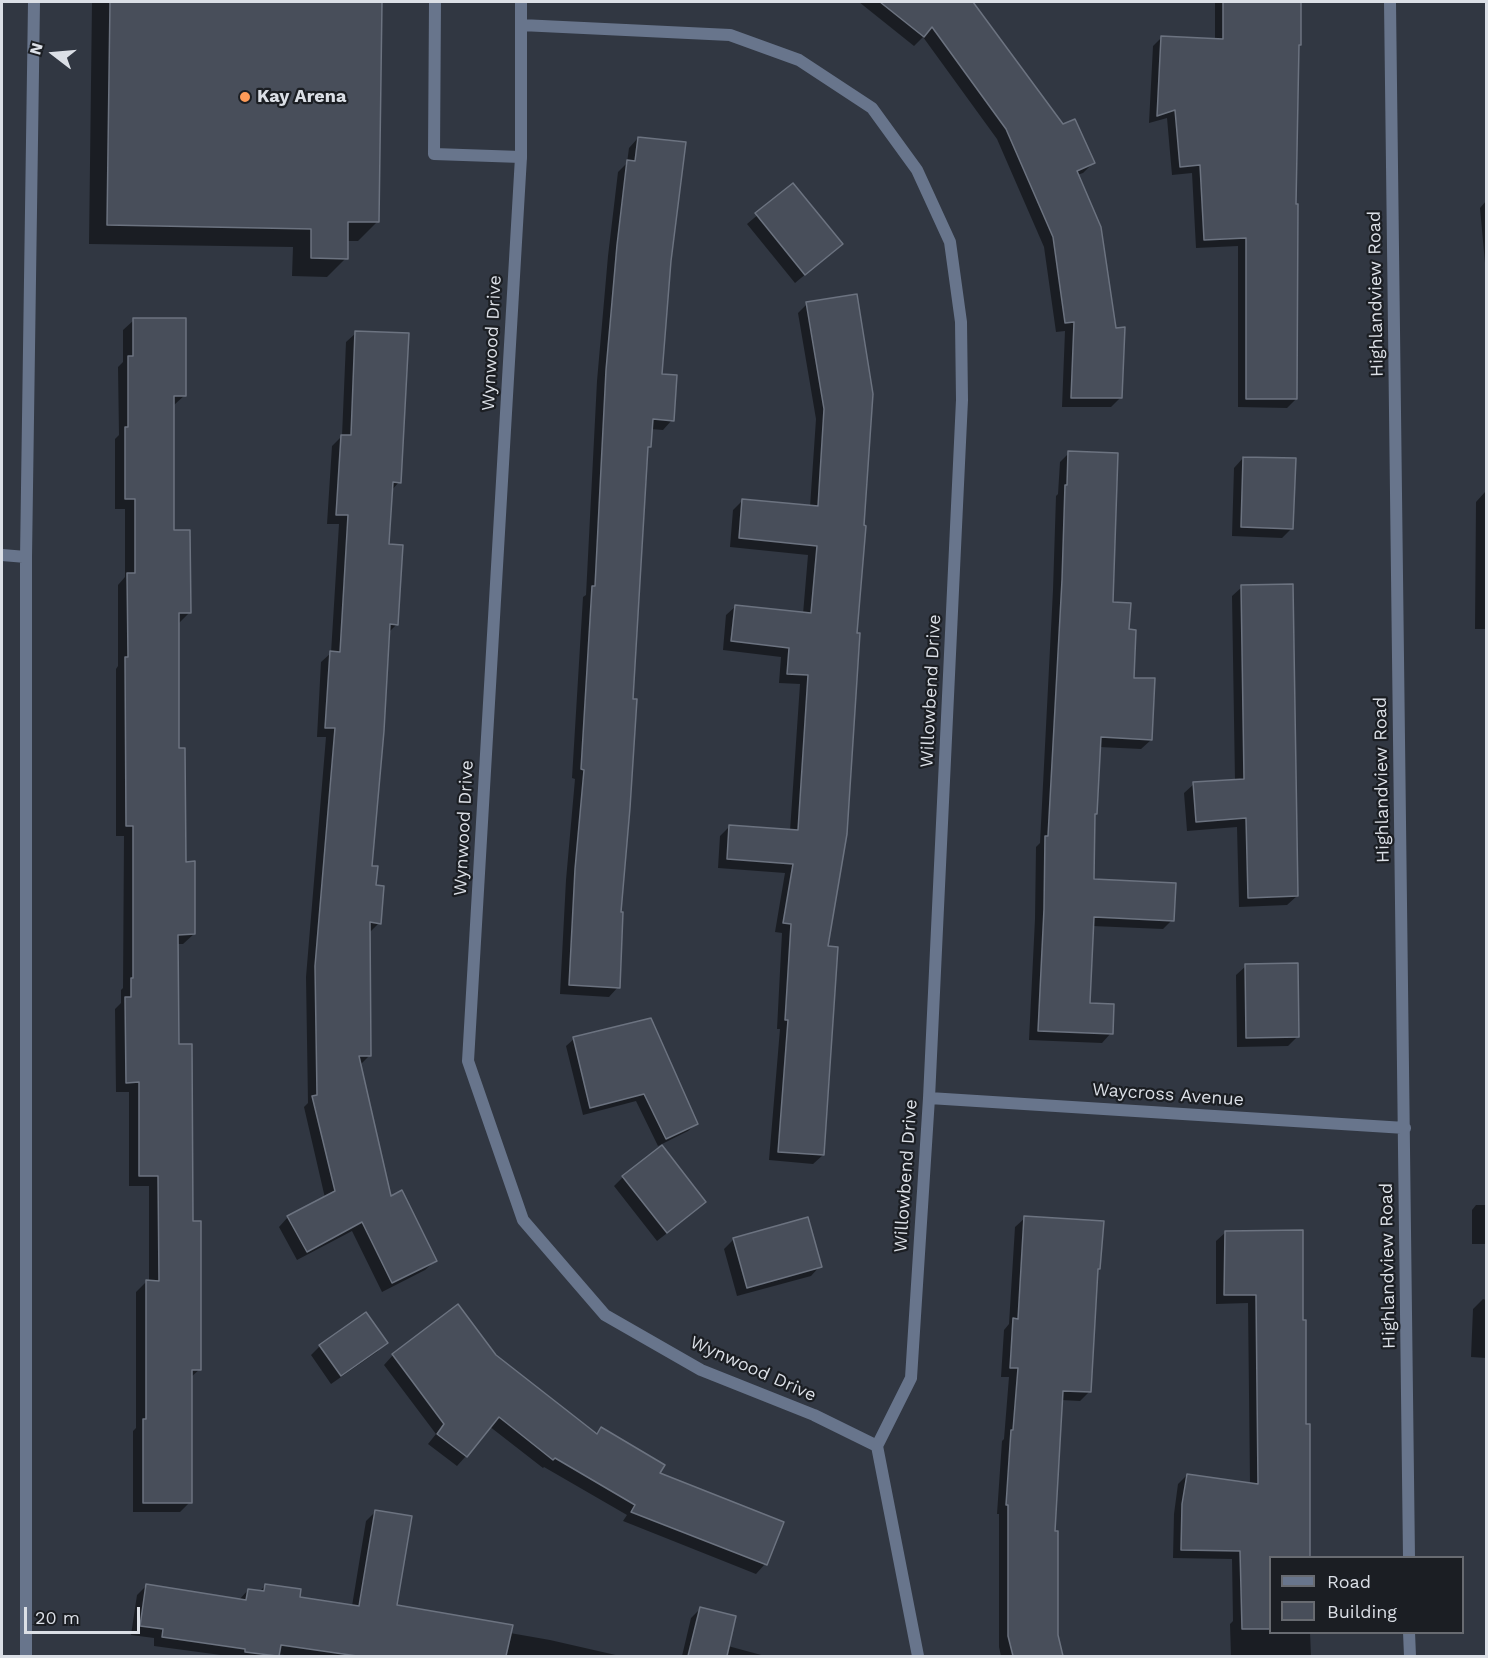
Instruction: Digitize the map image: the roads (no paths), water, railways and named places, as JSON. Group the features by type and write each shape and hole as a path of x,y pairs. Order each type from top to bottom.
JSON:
{"street":[{"path":"26,1656 26,557 34,2"},
{"path":"435,2 434,154 521,157"},
{"name":"Wynwood Drive","path":"521,2 521,157 468,1061 523,1220 605,1315 701,1370 814,1415 877,1446"},
{"name":"Highlandview Road","path":"1390,2 1409,1556"},
{"name":"Willowbend Drive","path":"521,25 730,35 799,60 872,108 917,170 950,242 961,322 962,400 929,1098 911,1378 877,1446"},
{"path":"2,555 26,557"},
{"name":"Waycross Avenue","path":"929,1098 1405,1128"},
{"path":"877,1446 918,1656"},
{"path":"1410,1634 1410,1656"}],"place":[{"name":"Kay Arena","path":"245,97"}]}
